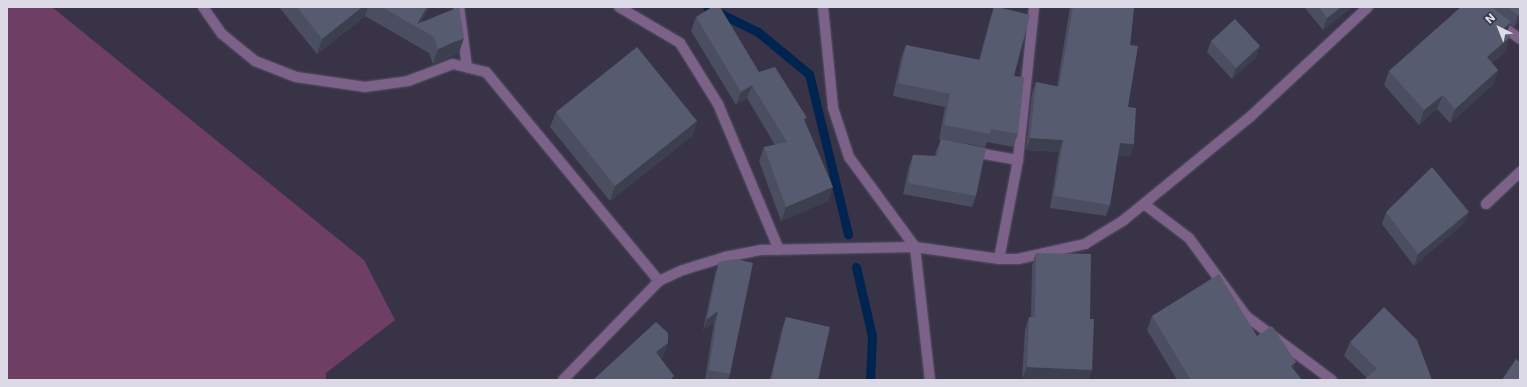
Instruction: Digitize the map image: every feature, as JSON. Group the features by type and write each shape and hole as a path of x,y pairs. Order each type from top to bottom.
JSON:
{"street":[{"path":"203,7 222,34 255,61 296,77 365,87 408,81 453,64 486,72 659,281"},
{"path":"459,7 467,68"},
{"path":"619,7 680,43 718,104 779,250"},
{"path":"823,7 833,108 849,157 915,247 930,380"},
{"path":"999,259 1018,160 1034,7"},
{"path":"563,380 659,281 683,270 725,257 761,250 915,247 999,259 1018,259 1085,244 1124,220 1250,117 1368,7"},
{"path":"1476,7 1520,40"},
{"path":"961,149 1018,160"},
{"path":"1486,204 1520,172"},
{"path":"1144,204 1189,238 1246,316 1332,380"}],"shaded area":[{"path":"7,7 52,7 364,260 395,320 326,373 326,380 7,380"}],"building":[{"path":"297,7 362,7 322,39"},
{"path":"382,7 427,7 417,24 459,7 464,38 438,49 434,37"},
{"path":"712,7 720,7 759,72 775,67 807,118 804,119 833,187 786,207 764,147 787,142 752,85 741,92 696,17"},
{"path":"994,7 1030,15 1014,76 1024,77 1018,134 991,129 990,134 944,125 950,94 898,83 906,45 980,60"},
{"path":"1073,7 1134,7 1130,45 1138,46 1128,107 1136,108 1134,144 1120,143 1110,205 1054,196 1063,140 1030,138 1036,82 1059,87"},
{"path":"1319,7 1341,7 1327,18"},
{"path":"1461,7 1492,7 1511,22 1503,29 1510,37 1487,57 1498,70 1455,109 1443,95 1424,110 1389,71"},
{"path":"1507,7 1520,7 1520,14 1518,15"},
{"path":"1235,19 1260,46 1236,68 1211,41"},
{"path":"637,47 697,121 615,186 556,112"},
{"path":"941,139 986,148 976,196 908,183 913,155 937,156"},
{"path":"1432,167 1469,212 1418,254 1386,212"},
{"path":"1036,253 1091,254 1090,319 1094,319 1092,370 1027,367 1029,317 1035,317"},
{"path":"736,259 753,263 730,374 709,370 718,311 707,319 719,262"},
{"path":"1219,274 1257,336 1272,326 1296,362 1291,366 1302,380 1191,380 1152,316"},
{"path":"1384,307 1417,340 1432,380 1366,380 1366,378 1377,369 1350,342"},
{"path":"786,317 830,327 818,380 771,380"},
{"path":"656,322 668,333 668,343 656,352 674,376 670,380 593,380"},
{"path":"1516,359 1520,362 1520,380 1502,380"}],"waterway":[{"path":"707,7 758,32 809,74 848,234"},
{"path":"856,267 872,336 870,380"}]}
